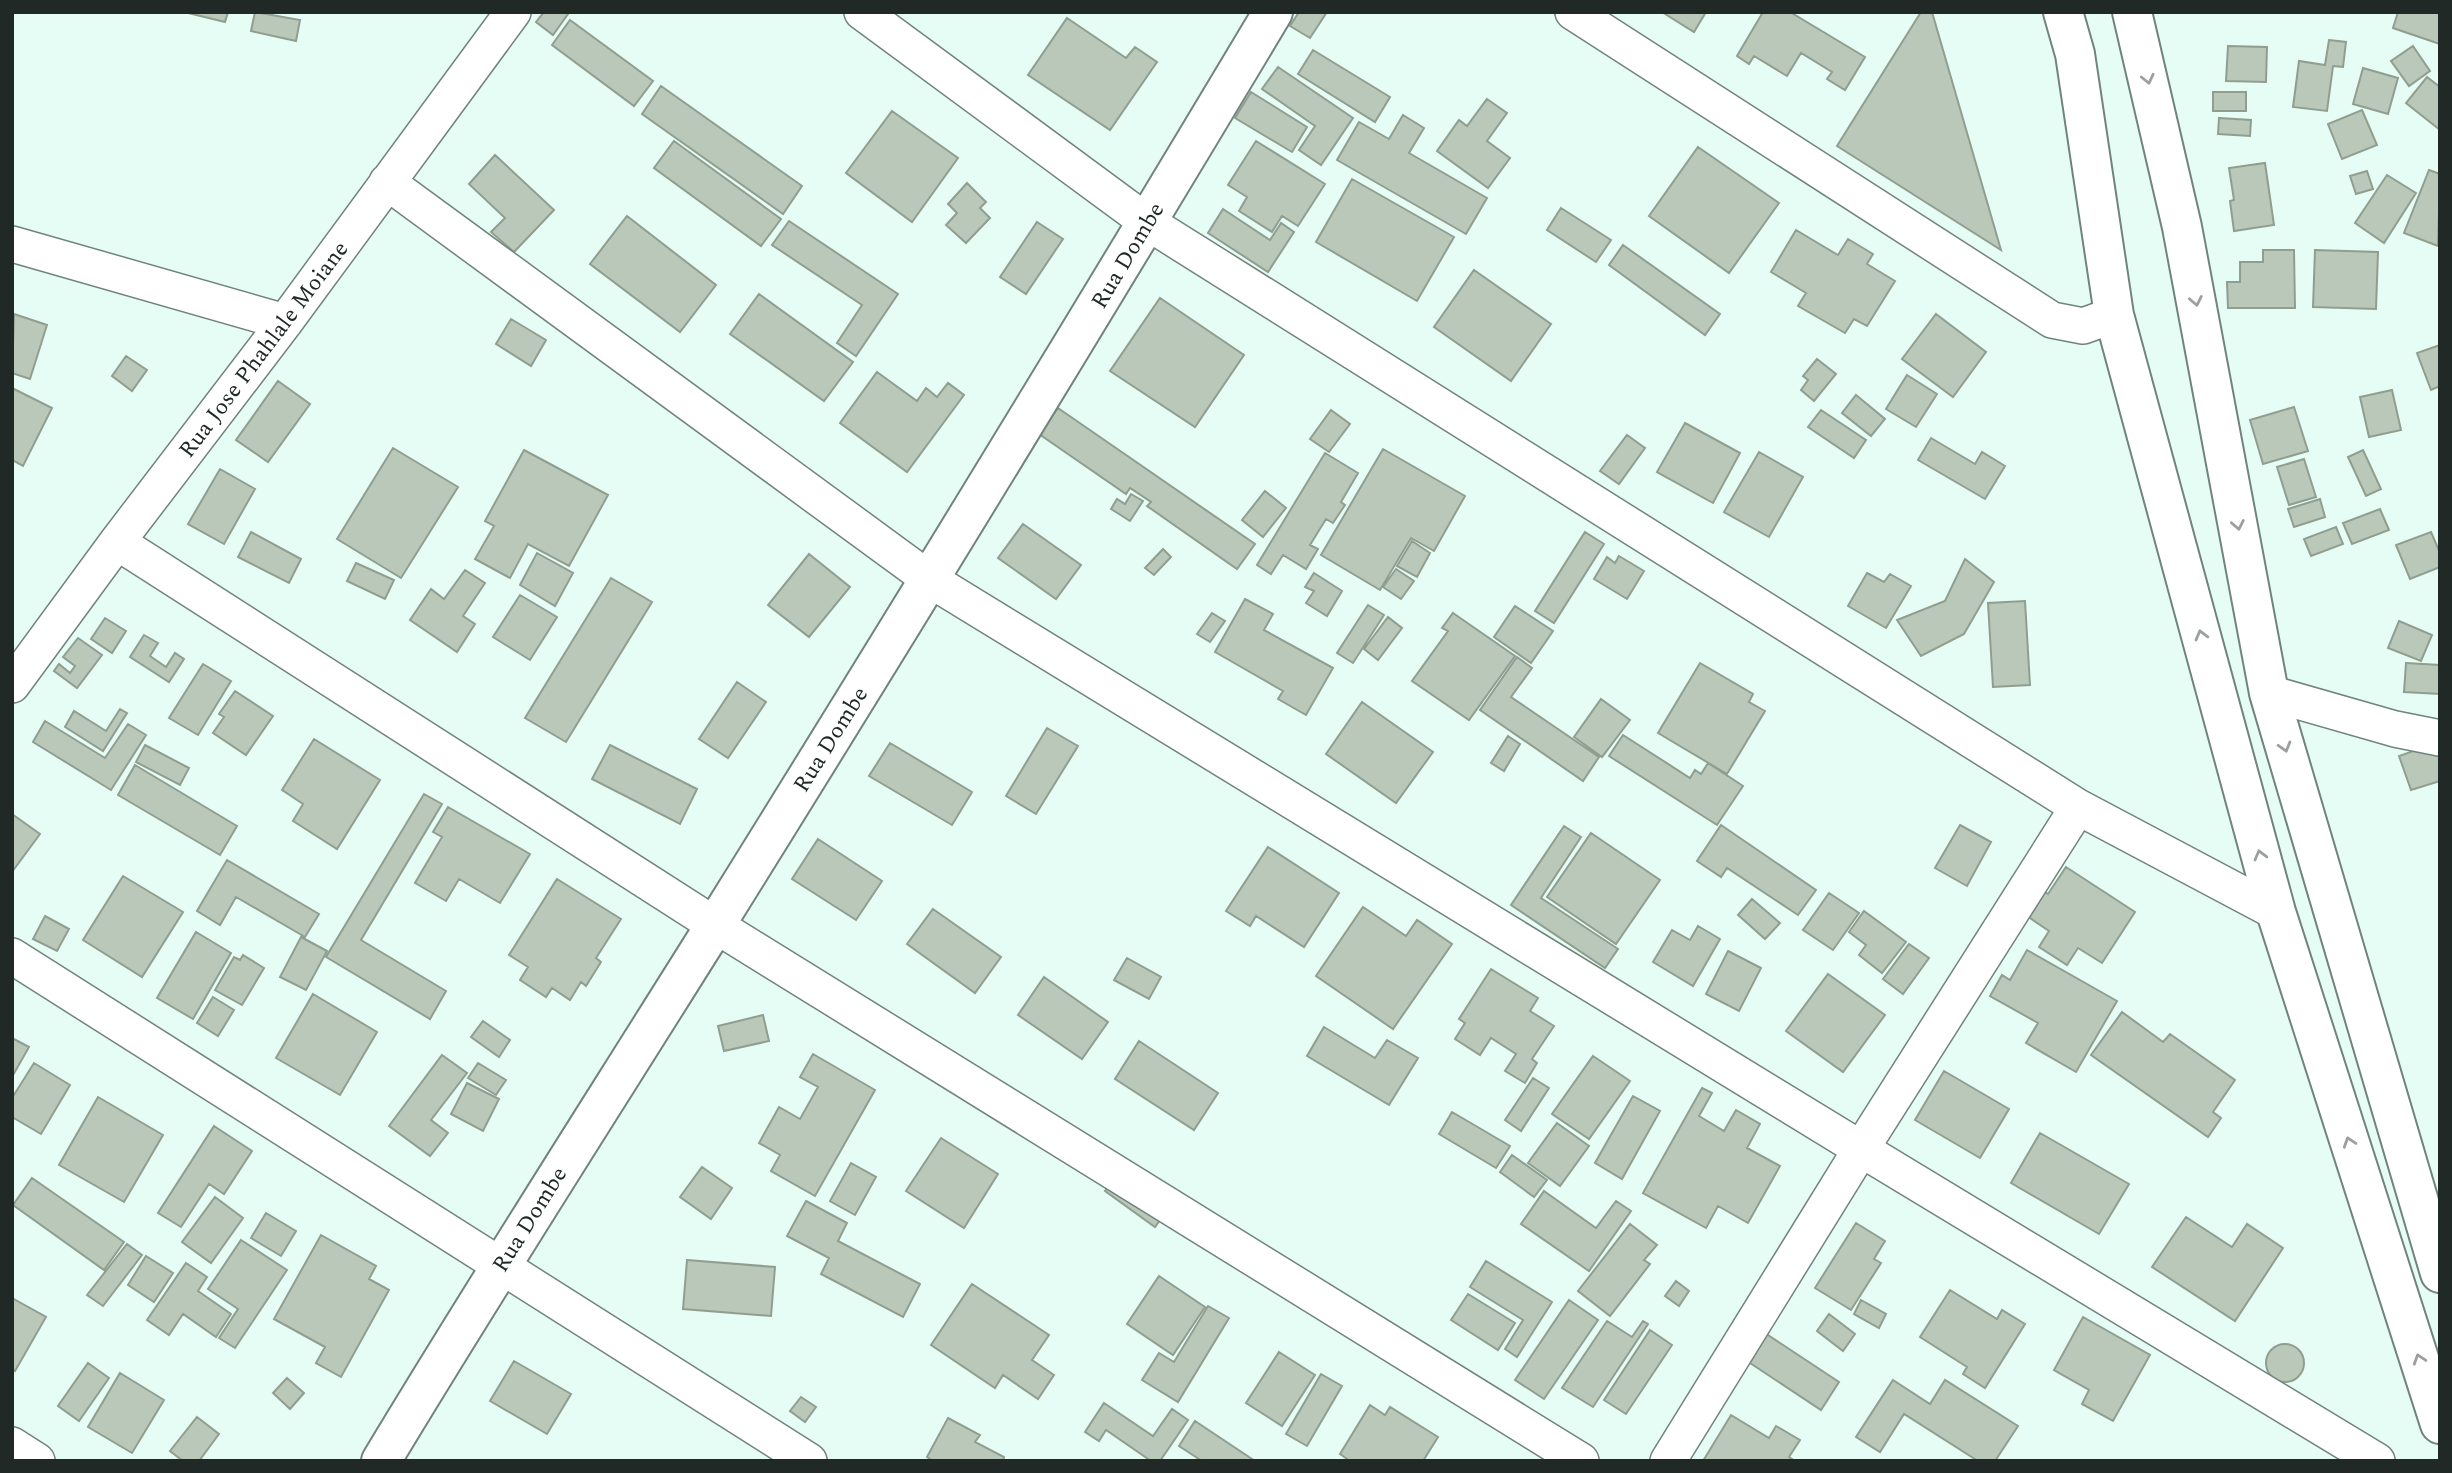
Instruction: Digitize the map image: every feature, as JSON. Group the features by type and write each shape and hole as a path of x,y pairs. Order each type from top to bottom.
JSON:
{"main road":[{"name":"Rua Dombe","path":"381,1461 499,1266 715,925 929,579 1273,12"},
{"path":"2063,12 2075,54 2114,315 2276,912 2440,1424"},
{"path":"2132,12 2182,228 2270,693 2440,1273"}],"street":[{"name":"Rua Jose Phahlale Moiane","path":"12,685 285,322 513,12"},
{"path":"862,12 1147,222 2078,807 2276,912"},
{"path":"1573,12 2052,320 2083,326 2114,315"},
{"path":"387,182 929,579 2377,1461"},
{"path":"12,244 285,322"},
{"path":"117,542 715,925 1581,1461"},
{"path":"2270,693 2395,729 2440,738"},
{"path":"1668,1461 1861,1149 2078,807"},
{"path":"12,956 809,1461"},
{"path":"12,1445 37,1461"}],"building":[{"path":"184,12 228,12 225,22"},
{"path":"255,12 300,20 296,41 251,31"},
{"path":"544,12 568,14 553,35 536,22"},
{"path":"1299,12 1327,12 1310,38 1290,26"},
{"path":"1662,12 1706,12 1694,32"},
{"path":"1763,12 1790,12 1865,57 1845,90 1827,79 1832,72 1801,53 1787,76 1754,56 1749,64 1737,56"},
{"path":"1921,12 1932,12 2001,250 1837,146"},
{"path":"2398,12 2440,12 2440,44 2393,28"},
{"path":"1067,18 1126,58 1135,47 1157,62 1110,130 1028,75"},
{"path":"570,20 653,81 634,106 552,45"},
{"path":"2329,40 2346,42 2343,67 2333,66 2327,111 2293,107 2299,61 2325,65"},
{"path":"2228,46 2267,47 2266,82 2226,81"},
{"path":"2413,46 2430,71 2409,86 2391,61"},
{"path":"1313,50 1390,97 1375,122 1298,74"},
{"path":"1278,67 1353,118 1321,165 1299,150 1315,126 1262,89"},
{"path":"2363,68 2398,78 2388,114 2353,104"},
{"path":"2427,77 2440,87 2440,130 2406,103"},
{"path":"661,86 802,186 783,214 642,114"},
{"path":"1251,92 1307,127 1292,152 1235,118"},
{"path":"2213,92 2246,92 2246,111 2213,111"},
{"path":"1487,99 1507,113 1487,141 1510,158 1488,188 1437,151 1459,120 1467,126"},
{"path":"2362,110 2377,145 2342,159 2328,124"},
{"path":"892,111 958,158 912,222 846,173"},
{"path":"1403,115 1424,128 1409,153 1487,198 1466,234 1337,160 1359,122 1389,139"},
{"path":"2219,118 2251,120 2250,136 2218,134"},
{"path":"674,141 781,219 761,246 654,168"},
{"path":"1256,141 1325,184 1298,226 1282,216 1272,232 1239,211 1247,197 1228,185"},
{"path":"1698,147 1779,203 1729,273 1649,216"},
{"path":"495,155 554,210 514,252 491,232 505,218 469,184"},
{"path":"2265,163 2274,225 2234,231 2230,201 2234,200 2229,168"},
{"path":"2429,170 2440,174 2438,246 2404,233"},
{"path":"2367,171 2373,189 2356,194 2350,176"},
{"path":"2387,175 2416,193 2384,243 2355,223"},
{"path":"1352,179 1454,237 1417,301 1316,242"},
{"path":"967,183 986,202 980,208 990,218 966,243 946,225 957,213 948,204"},
{"path":"1561,208 1611,240 1596,262 1547,230"},
{"path":"1223,209 1270,240 1281,223 1294,232 1268,272 1208,233"},
{"path":"627,216 716,285 680,332 590,264"},
{"path":"789,221 898,294 856,356 837,343 862,305 772,245"},
{"path":"1037,222 1063,239 1026,294 1000,277"},
{"path":"1796,230 1838,255 1848,239 1873,254 1867,264 1895,281 1867,326 1854,319 1845,333 1798,306 1806,293 1771,272"},
{"path":"1623,245 1720,314 1705,335 1609,265"},
{"path":"2263,250 2294,250 2295,308 2228,308 2227,282 2240,282 2240,262 2263,262"},
{"path":"2315,250 2378,252 2376,309 2313,307"},
{"path":"1474,270 1551,324 1511,381 1434,327"},
{"path":"759,294 853,362 824,401 730,334"},
{"path":"1160,298 1244,355 1195,427 1110,371"},
{"path":"14,314 47,325 30,379 12,373"},
{"path":"1936,314 1986,352 1953,397 1902,359"},
{"path":"511,319 546,340 531,366 496,344"},
{"path":"2440,345 2440,386 2431,390 2417,353"},
{"path":"126,356 147,370 132,391 112,376"},
{"path":"1817,359 1836,374 1814,401 1801,390 1808,380 1803,376"},
{"path":"877,372 917,401 926,388 937,397 948,383 964,395 907,472 840,423"},
{"path":"1907,375 1937,394 1916,427 1886,409"},
{"path":"278,381 310,404 268,462 236,440"},
{"path":"12,388 52,408 23,466 12,460"},
{"path":"2392,390 2401,430 2369,437 2360,397"},
{"path":"1856,395 1885,419 1871,436 1842,413"},
{"path":"2294,407 2308,451 2263,464 2250,420"},
{"path":"1058,408 1255,544 1237,569 1147,506 1151,502 1130,488 1126,494 1039,434"},
{"path":"1331,410 1350,424 1329,452 1310,439"},
{"path":"1821,410 1866,440 1854,458 1808,427"},
{"path":"1685,423 1740,453 1713,503 1657,472"},
{"path":"1627,435 1645,448 1619,484 1600,471"},
{"path":"1931,438 1975,464 1982,452 2005,466 1985,499 1918,460"},
{"path":"393,448 458,487 401,578 337,539"},
{"path":"1383,449 1465,496 1434,551 1411,538 1380,590 1321,555"},
{"path":"524,450 608,495 569,566 528,544 510,578 475,559 494,526 485,521"},
{"path":"2363,450 2381,489 2366,496 2348,457"},
{"path":"1759,452 1803,477 1769,537 1724,512"},
{"path":"1325,453 1358,473 1341,502 1345,505 1333,523 1326,519 1310,545 1318,549 1306,569 1283,555 1271,574 1257,565"},
{"path":"2304,459 2316,497 2289,505 2277,467"},
{"path":"220,469 255,489 224,544 188,524"},
{"path":"1265,491 1286,508 1263,537 1242,520"},
{"path":"1131,494 1143,501 1130,521 1111,509 1117,499 1125,504"},
{"path":"2320,499 2325,517 2294,527 2288,509"},
{"path":"2380,509 2389,530 2352,544 2343,523"},
{"path":"1023,524 1081,565 1056,599 998,558"},
{"path":"2336,527 2343,544 2311,556 2304,539"},
{"path":"251,532 301,559 289,583 238,557"},
{"path":"1585,532 1604,544 1554,623 1535,611"},
{"path":"2431,532 2440,553 2440,567 2410,579 2396,545"},
{"path":"1412,541 1430,553 1417,577 1397,566"},
{"path":"1163,549 1171,557 1154,575 1145,568"},
{"path":"537,553 573,573 555,606 520,585"},
{"path":"809,554 850,587 809,637 768,605"},
{"path":"1619,556 1644,571 1627,599 1594,579 1607,557 1615,563"},
{"path":"1965,559 1994,582 1964,634 1921,656 1897,620 1945,601"},
{"path":"356,563 394,580 385,599 347,581"},
{"path":"1396,569 1414,581 1401,599 1383,587"},
{"path":"465,570 485,583 463,616 475,624 457,652 410,620 431,589 444,599"},
{"path":"1314,573 1342,591 1327,616 1306,603 1314,591 1305,587"},
{"path":"1867,573 1884,582 1890,574 1911,586 1886,628 1848,606"},
{"path":"611,578 652,602 566,742 525,718"},
{"path":"520,595 557,617 530,660 493,637"},
{"path":"1245,599 1273,614 1264,630 1333,668 1306,715 1278,699 1283,691 1215,652"},
{"path":"2025,601 2030,685 1993,687 1988,603"},
{"path":"1368,605 1384,615 1353,663 1337,653"},
{"path":"1515,606 1553,631 1531,663 1494,637"},
{"path":"1212,613 1225,621 1210,642 1197,634"},
{"path":"1453,613 1515,656 1469,720 1412,681 1448,631 1442,628"},
{"path":"1388,617 1402,628 1378,660 1364,649"},
{"path":"105,618 126,631 112,653 91,639"},
{"path":"2399,621 2432,635 2421,661 2388,648"},
{"path":"144,635 158,643 150,656 166,667 175,653 184,659 169,682 130,657"},
{"path":"78,638 102,655 77,688 54,671 59,664 70,673 75,666 63,657"},
{"path":"1517,657 1532,668 1511,697 1599,757 1583,781 1480,710"},
{"path":"1700,663 1753,694 1749,702 1765,711 1727,774 1658,733"},
{"path":"2406,663 2440,665 2440,694 2404,692"},
{"path":"203,664 231,681 198,735 169,718"},
{"path":"737,682 766,702 728,758 699,739"},
{"path":"235,691 273,716 246,755 213,733 224,717 219,714"},
{"path":"1601,699 1630,720 1602,757 1574,737"},
{"path":"1362,702 1433,752 1396,803 1326,754"},
{"path":"120,709 127,713 103,751 65,727 74,711 106,731"},
{"path":"45,721 105,758 128,724 146,735 111,790 33,742"},
{"path":"1047,728 1078,746 1036,814 1006,796"},
{"path":"1623,735 1690,778 1695,770 1701,774 1708,763 1743,786 1717,825 1609,756"},
{"path":"1508,736 1520,744 1504,771 1491,763"},
{"path":"314,739 380,780 337,849 293,821 303,804 282,790"},
{"path":"890,743 972,792 952,825 869,776"},
{"path":"2436,743 2440,755 2440,781 2411,790 2399,756"},
{"path":"145,745 189,768 180,785 136,762"},
{"path":"610,745 697,789 680,824 592,779"},
{"path":"135,765 237,826 220,855 118,795"},
{"path":"424,794 442,804 361,940 446,991 430,1019 326,957"},
{"path":"448,807 530,854 500,903 459,879 446,901 415,883 442,837 433,832"},
{"path":"12,814 40,834 12,872"},
{"path":"1721,825 1816,890 1798,915 1727,868 1721,877 1697,861"},
{"path":"1960,825 1991,842 1967,886 1935,868"},
{"path":"1564,826 1581,837 1541,898 1618,949 1605,968 1511,905"},
{"path":"1591,833 1660,880 1616,944 1547,897"},
{"path":"818,839 882,881 856,920 792,879"},
{"path":"1268,847 1339,893 1304,947 1256,916 1250,926 1226,911"},
{"path":"227,860 319,914 305,937 236,897 220,925 197,911"},
{"path":"2066,867 2135,912 2102,963 2078,948 2067,965 2039,947 2049,931 2024,914 2040,889 2048,894"},
{"path":"123,876 183,912 142,977 83,940"},
{"path":"557,879 621,919 596,958 601,962 586,986 581,982 570,1000 552,988 546,997 520,980 528,967 509,955"},
{"path":"1829,893 1859,913 1833,950 1803,930"},
{"path":"1752,899 1780,923 1765,939 1738,915"},
{"path":"1363,907 1406,936 1417,920 1452,944 1393,1029 1316,976"},
{"path":"933,909 1001,957 975,993 907,944"},
{"path":"1864,911 1906,942 1882,973 1859,955 1866,945 1849,932"},
{"path":"45,916 69,929 57,951 33,939"},
{"path":"1698,926 1720,939 1693,986 1653,962 1672,930 1690,940"},
{"path":"196,932 231,953 193,1019 157,998"},
{"path":"301,937 327,951 306,990 280,977"},
{"path":"1909,944 1929,958 1903,994 1883,979"},
{"path":"2027,950 2117,1001 2076,1072 2026,1043 2038,1023 1990,996 2002,975 2010,980"},
{"path":"1728,951 1761,968 1739,1011 1706,994"},
{"path":"243,955 264,968 242,1005 215,990 234,957 240,960"},
{"path":"1127,958 1161,977 1149,999 1114,980"},
{"path":"1491,969 1538,998 1530,1011 1554,1026 1532,1059 1537,1063 1525,1083 1505,1071 1516,1054 1491,1038 1480,1055 1455,1039 1465,1023 1459,1019"},
{"path":"1828,974 1885,1015 1843,1072 1786,1031"},
{"path":"1044,977 1108,1022 1082,1059 1018,1015"},
{"path":"313,994 377,1032 340,1095 276,1058"},
{"path":"213,997 234,1010 218,1036 197,1023"},
{"path":"2122,1012 2163,1042 2170,1034 2235,1080 2213,1112 2221,1118 2208,1137 2091,1055"},
{"path":"763,1015 769,1041 724,1051 718,1026"},
{"path":"483,1021 510,1040 499,1057 471,1037"},
{"path":"1324,1027 1375,1058 1387,1040 1418,1058 1389,1105 1307,1056"},
{"path":"12,1038 29,1047 12,1077"},
{"path":"1139,1041 1218,1093 1194,1130 1115,1079"},
{"path":"813,1054 875,1090 815,1196 771,1171 780,1155 759,1143 779,1107 800,1119 818,1087 800,1077"},
{"path":"442,1055 467,1073 431,1120 448,1133 430,1156 389,1126"},
{"path":"1593,1056 1630,1081 1589,1139 1552,1114"},
{"path":"34,1063 70,1085 41,1134 12,1117 12,1098"},
{"path":"478,1063 506,1080 496,1095 468,1078"},
{"path":"1944,1071 2009,1109 1980,1158 1915,1120"},
{"path":"1533,1078 1549,1088 1521,1131 1505,1120"},
{"path":"467,1083 499,1099 483,1131 451,1114"},
{"path":"1702,1088 1712,1093 1699,1116 1724,1131 1736,1110 1760,1124 1747,1148 1780,1166 1748,1223 1718,1206 1706,1228 1643,1193"},
{"path":"1633,1096 1660,1111 1622,1179 1595,1163"},
{"path":"98,1097 163,1135 124,1202 59,1165"},
{"path":"1452,1112 1510,1146 1496,1168 1439,1134"},
{"path":"1557,1123 1589,1146 1560,1186 1528,1163"},
{"path":"214,1126 252,1151 224,1194 209,1184 181,1227 158,1213"},
{"path":"2040,1133 2129,1184 2099,1234 2011,1183"},
{"path":"941,1138 998,1174 964,1228 906,1191"},
{"path":"1512,1155 1547,1180 1534,1197 1500,1172"},
{"path":"851,1163 876,1177 855,1215 830,1201"},
{"path":"702,1167 732,1188 711,1219 680,1197"},
{"path":"32,1178 124,1242 104,1270 13,1205"},
{"path":"1113,1180 1163,1216 1155,1227 1105,1191"},
{"path":"1544,1191 1596,1228 1616,1201 1631,1211 1589,1271 1521,1224"},
{"path":"215,1197 243,1218 211,1263 182,1242"},
{"path":"806,1201 847,1223 838,1241 920,1284 903,1317 821,1274 829,1258 787,1236"},
{"path":"266,1213 296,1231 281,1256 251,1238"},
{"path":"2186,1217 2232,1247 2247,1224 2283,1248 2235,1321 2152,1267"},
{"path":"1856,1223 1885,1241 1874,1259 1881,1263 1851,1310 1815,1288"},
{"path":"1630,1224 1657,1245 1644,1260 1650,1264 1610,1316 1578,1291"},
{"path":"321,1235 376,1266 369,1279 389,1290 341,1377 316,1363 325,1347 274,1319"},
{"path":"241,1240 287,1270 235,1348 219,1338 238,1309 208,1289"},
{"path":"127,1244 142,1255 103,1306 87,1295"},
{"path":"146,1256 173,1273 154,1302 128,1285"},
{"path":"687,1260 775,1267 771,1316 683,1309"},
{"path":"1486,1261 1552,1302 1517,1357 1505,1349 1523,1320 1470,1287"},
{"path":"186,1263 207,1277 198,1291 231,1314 216,1337 183,1314 169,1335 147,1320"},
{"path":"1159,1276 1205,1307 1173,1355 1127,1324"},
{"path":"1676,1281 1689,1291 1679,1306 1665,1296"},
{"path":"972,1284 1049,1335 1032,1360 1054,1375 1038,1399 1003,1375 995,1388 931,1345"},
{"path":"1950,1290 1997,1319 2002,1310 2025,1324 1985,1388 1963,1374 1967,1367 1920,1337"},
{"path":"1468,1294 1515,1323 1498,1350 1451,1320"},
{"path":"12,1298 46,1317 15,1371 12,1370"},
{"path":"1569,1300 1598,1320 1544,1399 1515,1380"},
{"path":"1861,1300 1886,1314 1879,1328 1854,1314"},
{"path":"1208,1306 1229,1318 1178,1402 1142,1380 1159,1353 1174,1362"},
{"path":"1829,1314 1855,1334 1843,1351 1817,1331"},
{"path":"2083,1317 2150,1355 2113,1421 2082,1404 2089,1390 2054,1370"},
{"path":"1607,1321 1632,1337 1643,1321 1648,1324 1593,1407 1562,1388"},
{"path":"1650,1330 1672,1345 1626,1414 1604,1400"},
{"path":"1765,1333 1839,1382 1821,1410 1747,1361"},
{"path":"2285,1344 2298,1350 2304,1363 2298,1376 2285,1382 2272,1376 2266,1363 2272,1350"},
{"path":"1279,1352 1315,1375 1282,1426 1246,1403"},
{"path":"514,1361 571,1394 547,1434 490,1401"},
{"path":"88,1363 109,1378 79,1421 58,1406"},
{"path":"120,1373 164,1400 132,1453 88,1427"},
{"path":"1321,1374 1342,1386 1307,1446 1286,1434"},
{"path":"287,1378 304,1393 290,1409 273,1393"},
{"path":"1893,1380 1930,1404 1945,1380 2018,1426 1995,1461 1978,1461 1904,1414 1880,1452 1856,1437"},
{"path":"801,1397 816,1407 805,1422 790,1411"},
{"path":"1104,1403 1153,1436 1172,1409 1188,1420 1160,1461 1151,1461 1106,1430 1099,1441 1085,1432"},
{"path":"1370,1405 1385,1415 1390,1407 1438,1437 1423,1461 1350,1461 1340,1454"},
{"path":"1731,1415 1769,1438 1776,1426 1800,1440 1789,1457 1795,1461 1703,1461"},
{"path":"197,1417 219,1434 199,1461 183,1461 170,1451"},
{"path":"948,1418 980,1435 975,1442 1004,1457 1003,1461 933,1461 927,1457"},
{"path":"1195,1421 1255,1461 1202,1461 1179,1446"}]}
